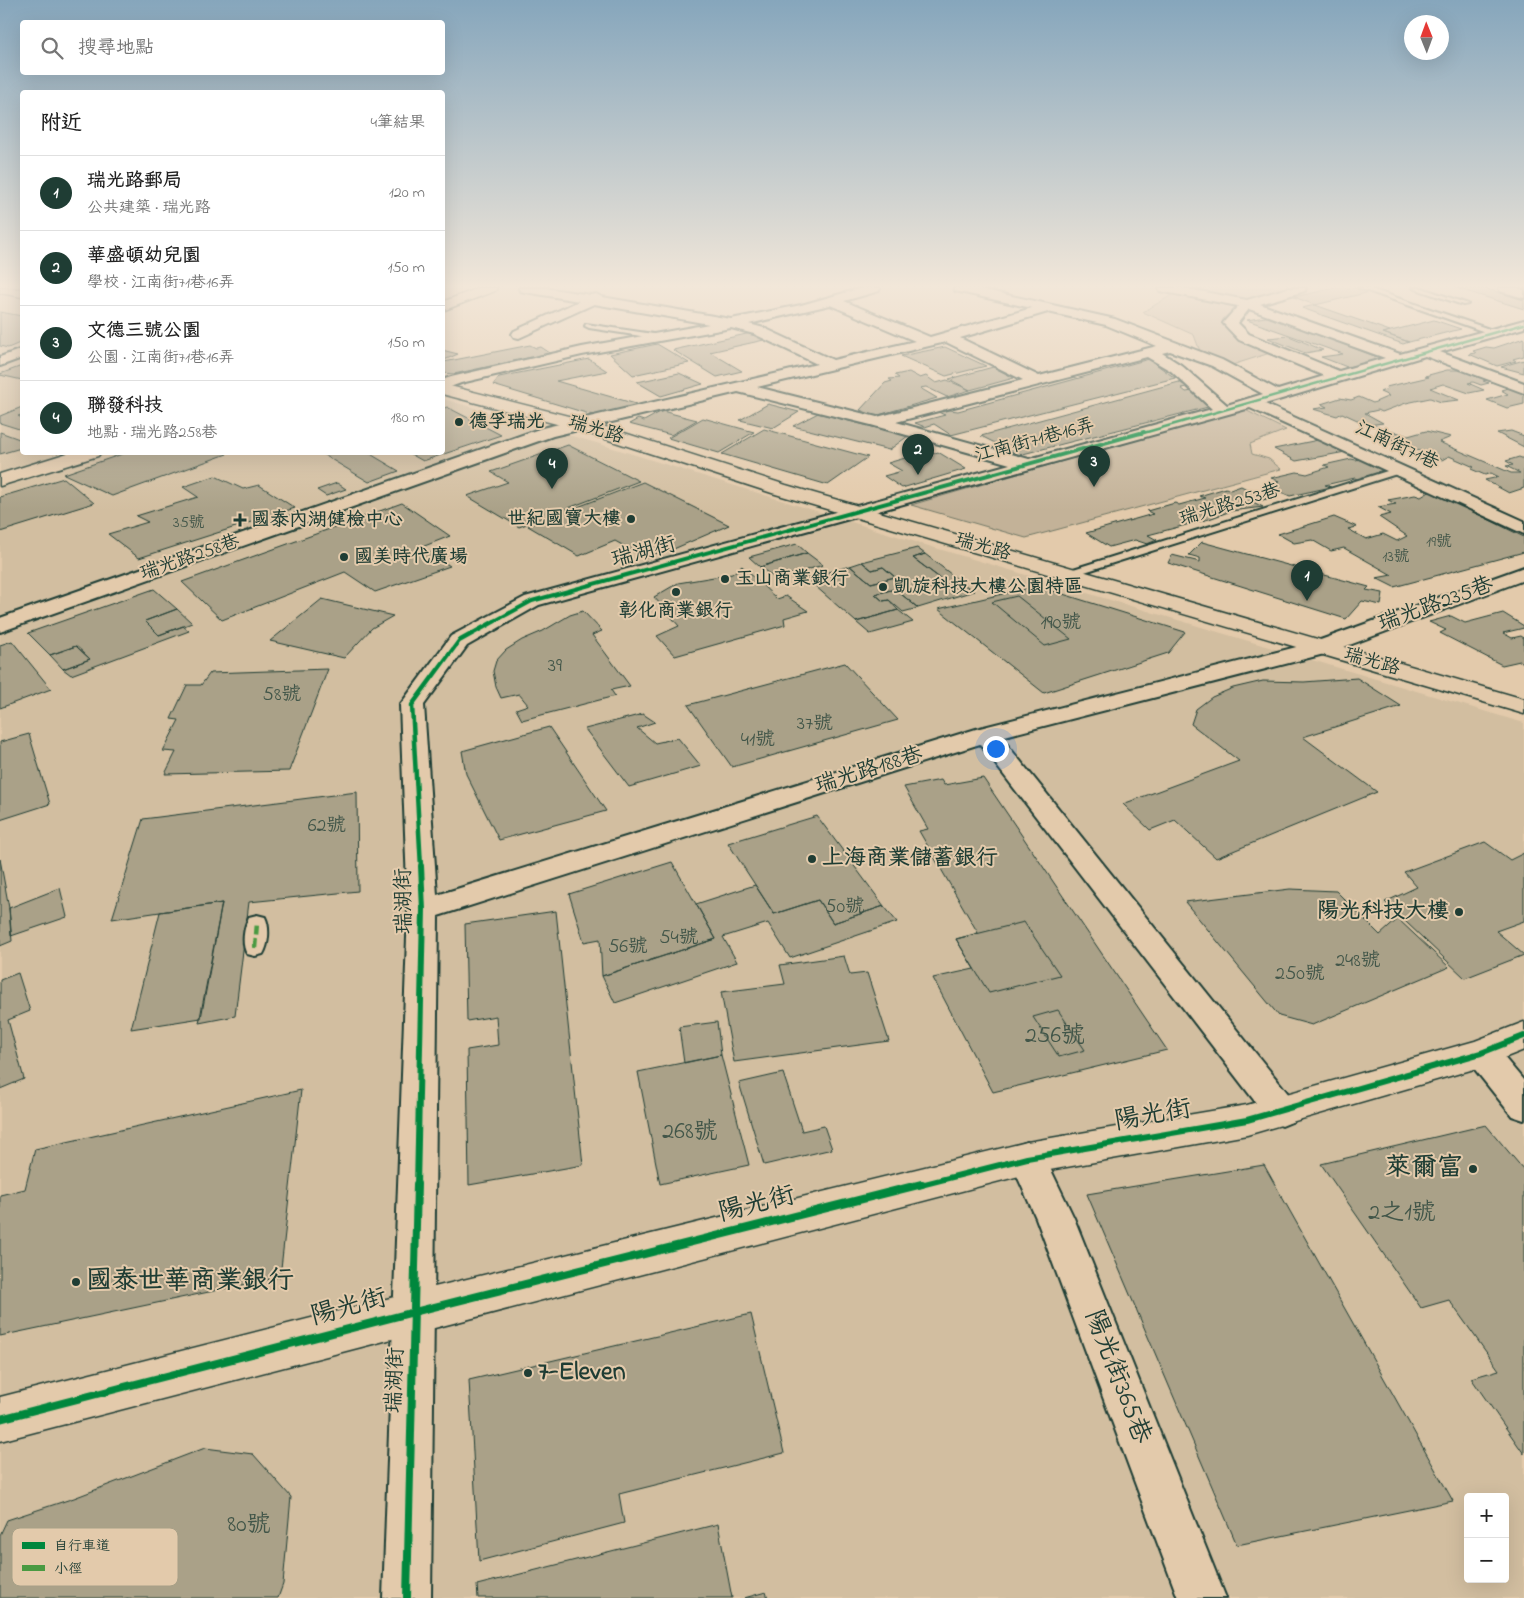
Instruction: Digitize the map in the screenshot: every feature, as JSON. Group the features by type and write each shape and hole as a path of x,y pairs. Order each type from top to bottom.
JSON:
{"street":[{"path":"445,386 456,380 534,363"},
{"name":"瑞光路258巷","path":"0,625 548,432 835,363"},
{"path":"1001,363 1037,380"},
{"path":"877,422 1107,363"},
{"path":"1167,363 1176,368 1223,410"},
{"path":"1216,363 1276,395"},
{"path":"1306,363 1338,376"},
{"name":"江南街71巷16弄","path":"858,512 1252,403 1386,363"},
{"path":"1455,363 1524,388"},
{"path":"734,386 877,422 1030,464"},
{"name":"瑞光路","path":"445,389 578,424 779,489 1524,706"},
{"name":"江南街71巷","path":"1252,403 1524,528"},
{"path":"0,470 52,455"},
{"path":"0,480 82,455"},
{"path":"1496,515 1524,505"},
{"name":"瑞湖街","path":"406,1598 423,910 412,705 459,640 532,601 858,512"},
{"name":"瑞光路235巷","path":"1320,648 1524,573"},
{"name":"瑞光路188巷","path":"423,910 985,734 1320,648"},
{"path":"985,734 1282,1111"},
{"path":"255,924 255,948"},
{"name":"陽光街","path":"0,1419 414,1312 1027,1158 1247,1120 1481,1053 1524,1036"},
{"path":"1481,1053 1524,1106"},
{"name":"陽光街365巷","path":"1027,1158 1055,1218 1202,1598"}],"lane":[{"name":"瑞光路253巷","path":"1071,573 1400,470"}],"shaded area":[{"path":"0,363 20,363 20,455 445,455 445,400 600,444 932,547 1524,723 1524,1598 0,1598"},
{"path":"1225,363 1240,363 1232,365"},
{"path":"1243,409 1286,430 1250,444 1252,454 1269,459 1281,469 1026,538 911,505"}],"building":[{"path":"445,363 506,363 454,374 445,373"},
{"path":"571,363 594,363 607,371 556,381 636,404 627,410 596,416 493,385 499,377"},
{"path":"619,363 689,363 633,375"},
{"path":"693,363 728,363 742,371 717,377"},
{"path":"916,363 979,363 986,366 946,376"},
{"path":"1136,363 1154,363 1175,378 951,435 934,424 925,427 915,423 945,415 938,412 958,411"},
{"path":"1335,363 1371,363 1347,367"},
{"path":"1489,363 1510,363 1497,366"},
{"path":"1524,363 1524,373 1501,367"},
{"path":"20,367 20,380 0,374"},
{"path":"993,367 1014,378 970,390 949,379"},
{"path":"1447,370 1461,370 1491,379 1483,381 1489,383 1481,385 1473,382 1468,383 1484,390 1469,393 1443,384 1430,388 1459,400 1441,402 1430,398 1406,403 1382,412 1378,410 1365,413 1383,423 1368,425 1342,413 1337,416 1313,409 1327,407 1321,404 1340,398 1351,400 1359,397 1373,403 1389,396 1380,392 1387,389 1386,387 1429,377 1425,376"},
{"path":"909,372 920,378 926,376 936,383 947,380 970,390 947,397 926,387 920,388 937,398 875,416 860,410 885,383 892,381 889,379 899,378 895,375"},
{"path":"679,373 703,384 661,396 637,382"},
{"path":"1179,382 1187,387 1181,388 1186,392 1193,391 1212,406 1019,455 981,436"},
{"path":"1516,386 1524,389 1524,404 1507,408 1487,400 1508,394 1501,390"},
{"path":"768,404 799,412 773,428 740,420"},
{"name":"德孚瑞光","path":"447,407 501,435 445,454 445,408"},
{"path":"20,408 20,416 18,416 20,417 20,428 0,423 0,416"},
{"path":"662,411 697,420 671,435 629,424 638,419 644,421"},
{"path":"818,413 908,436 889,450 793,426"},
{"path":"703,418 754,432 719,453 668,438"},
{"path":"764,429 868,457 828,485 722,454"},
{"path":"1393,431 1408,436 1426,431 1451,437 1439,442 1511,473 1520,473 1506,466 1513,465 1506,461 1519,457 1524,459 1524,488 1509,493 1485,480 1499,477 1491,473 1485,475 1471,469 1474,467 1449,456 1442,460 1378,434"},
{"path":"1511,431 1524,436 1524,447 1497,433"},
{"path":"0,432 20,439 20,448 0,454"},
{"path":"1323,439 1351,451 1296,461 1274,449"},
{"path":"568,445 639,481 519,527 467,496 508,482 491,472"},
{"path":"938,452 966,469 902,488 884,476 902,471 888,463 922,453 926,456"},
{"path":"119,455 224,455 112,496 64,474"},
{"path":"324,455 372,455 399,471 369,482"},
{"name":"德孚瑞光","path":"412,455 441,455 423,461"},
{"path":"1367,457 1389,468 1377,472 1382,474 1359,480 1355,478 1325,485 1331,487 1290,496 1265,485 1279,481 1271,478 1297,472 1307,474 1329,467 1324,465"},
{"path":"215,476 243,489 259,485 295,508 139,558 108,534 148,522 136,516 198,497 183,487"},
{"path":"64,478 94,503 0,532 0,497"},
{"name":"世紀國寶大樓","path":"643,482 729,525 669,551 666,549 646,558 615,541 579,556 528,526"},
{"path":"337,483 346,489 326,496 317,490"},
{"path":"1241,486 1267,499 1253,502 1263,507 1231,511 1209,519 1148,535 1157,540 1147,544 1135,540 1109,547 1086,533 1153,514 1147,511 1175,503 1179,505 1205,498 1199,496 1226,488 1230,490"},
{"path":"1431,491 1524,537 1524,552 1394,587 1376,578 1392,575 1344,548 1331,551 1312,540 1294,543 1278,534 1334,517 1357,527 1348,529 1366,539 1383,534 1397,541 1407,536 1379,517 1391,514 1378,507 1396,504 1388,500 1415,495 1421,497"},
{"name":"國美時代廣場","path":"402,503 450,536 422,547 450,566 375,592 345,572 222,620 182,582"},
{"path":"1202,542 1369,587 1366,590 1383,593 1381,605 1362,601 1346,619 1168,563 1172,555 1200,562 1200,558 1189,555"},
{"path":"797,544 807,553 760,567 749,557"},
{"name":"凱旋科技大樓公園特區","path":"917,548 925,554 913,558 953,588 965,585 974,591 918,608 895,589 875,594 883,601 889,600 898,610 856,622 806,578 850,566 871,583 895,577 883,567 872,570 862,562"},
{"path":"807,553 823,565 776,579 760,567"},
{"path":"925,554 965,585 953,588 913,558"},
{"path":"862,562 872,570 883,567 895,577 871,583 850,566"},
{"path":"742,566 777,599 786,596 808,611 784,618 785,625 675,656 657,636 679,626 654,597 678,583 732,574"},
{"path":"1037,586 1185,632 1168,653 1044,693 938,609"},
{"path":"154,589 177,609 145,621 159,635 183,626 189,631 71,675 63,669 90,659 76,646 50,655 28,633"},
{"path":"895,589 918,608 903,612 889,600 883,601 875,594"},
{"path":"1017,596 1071,639 1045,646 992,602"},
{"path":"322,599 393,616 372,628 344,658 270,641"},
{"path":"177,609 192,623 159,635 145,621"},
{"path":"898,610 913,622 870,634 856,622"},
{"path":"583,611 602,631 592,635 630,686 611,690 615,696 522,720 516,709 528,705 519,694 501,698 496,687 493,671 496,661 506,650 522,640 543,631 570,615"},
{"path":"1503,613 1524,626 1524,628 1503,633 1512,638 1521,636 1524,638 1524,663 1520,661 1502,665 1440,633 1446,630 1429,622 1451,616 1465,623"},
{"path":"12,641 51,689 0,708 0,645"},
{"path":"76,646 90,659 63,669 50,655"},
{"path":"845,663 898,720 732,767 688,705"},
{"path":"328,669 289,771 165,774 176,752 163,751 179,720 171,719 187,685 201,685 210,673"},
{"path":"1357,678 1401,706 1303,737 1377,792 1216,858 1175,820 1150,830 1123,804 1239,761 1191,724 1196,709 1212,697 1233,688 1263,681 1304,682"},
{"path":"643,714 655,722 637,728 655,743 678,738 701,766 629,787 585,729"},
{"path":"549,727 606,811 499,840 466,774 462,751"},
{"path":"29,734 50,804 0,820 0,742"},
{"path":"983,778 1167,1050 993,1092 933,978 974,969 956,939 978,933 919,831 928,829 904,787 941,780 944,785"},
{"path":"357,792 358,891 249,902 235,1016 199,1023 222,903 112,919 143,819"},
{"path":"817,816 884,906 833,923 818,900 774,914 728,843"},
{"name":"陽光科技大樓","path":"1485,842 1510,860 1524,853 1524,921 1496,931 1524,955 1465,978 1385,902 1417,887 1404,872"},
{"path":"0,859 9,908 12,941 0,946"},
{"path":"672,862 716,939 602,976 600,939 584,942 569,894"},
{"path":"755,885 774,914 818,900 833,923 884,906 897,922 790,958 768,923 723,937 737,962 615,1003 602,976 716,939 696,904"},
{"path":"60,888 67,917 11,936 9,908"},
{"path":"1290,889 1336,891 1380,935 1398,919 1449,967 1312,1025 1279,1016 1185,902"},
{"path":"222,903 201,1018 131,1029 160,912"},
{"path":"556,911 583,1165 469,1185 467,1050 498,1045 496,1016 467,1021 465,924"},
{"path":"1024,922 1060,975 989,993 956,939"},
{"path":"844,956 850,975 867,973 889,1041 734,1062 721,992 785,984 780,965"},
{"path":"18,973 30,1011 8,1020 24,1079 0,1089 0,980"},
{"path":"1058,1010 1085,1050 1059,1057 1033,1017"},
{"path":"717,1022 721,1055 684,1063 679,1027"},
{"path":"721,1055 749,1165 660,1184 638,1072"},
{"path":"783,1073 802,1131 824,1126 832,1149 764,1165 739,1083"},
{"path":"301,1090 280,1277 0,1336 0,1195 25,1189 35,1149"},
{"path":"1486,1125 1524,1170 1524,1454 1471,1378 1499,1370 1449,1300 1421,1308 1321,1164"},
{"path":"1264,1165 1453,1501 1237,1545 1087,1194"},
{"path":"751,1314 784,1453 619,1494 624,1523 479,1561 469,1380"},
{"path":"205,1448 253,1454 291,1497 283,1584 278,1598 0,1598 0,1535 7,1520 74,1498"},
{"path":"718,1524 732,1598 478,1598 477,1585"},
{"path":"766,1592 768,1598 744,1598"}],"marked path":[{"path":"255,948 257,923"}],"cycle path":[{"path":"407,1598 423,910 412,705 459,641 532,601 1251,403 1386,363"},
{"path":"0,1419 414,1312 1027,1158 1247,1120 1481,1053 1524,1036"}],"place":[{"name":"德孚瑞光","path":"459,422"},
{"name":"華盛頓幼兒園","path":"918,475"},
{"name":"文德三號公園","path":"1094,487"},
{"name":"聯發科技","path":"552,489"},
{"name":"世紀國寶大樓","path":"631,519"},
{"name":"國泰內湖健檢中心","path":"240,520"},
{"name":"國美時代廣場","path":"344,557"},
{"name":"玉山商業銀行","path":"725,579"},
{"name":"凱旋科技大樓公園特區","path":"883,587"},
{"name":"彰化商業銀行","path":"676,592"},
{"name":"瑞光路郵局","path":"1307,601"},
{"name":"上海商業儲蓄銀行","path":"812,859"},
{"name":"陽光科技大樓","path":"1459,912"},
{"name":"萊爾富","path":"1473,1169"},
{"name":"國泰世華商業銀行","path":"76,1282"},
{"name":"7-Eleven","path":"528,1373"}]}
